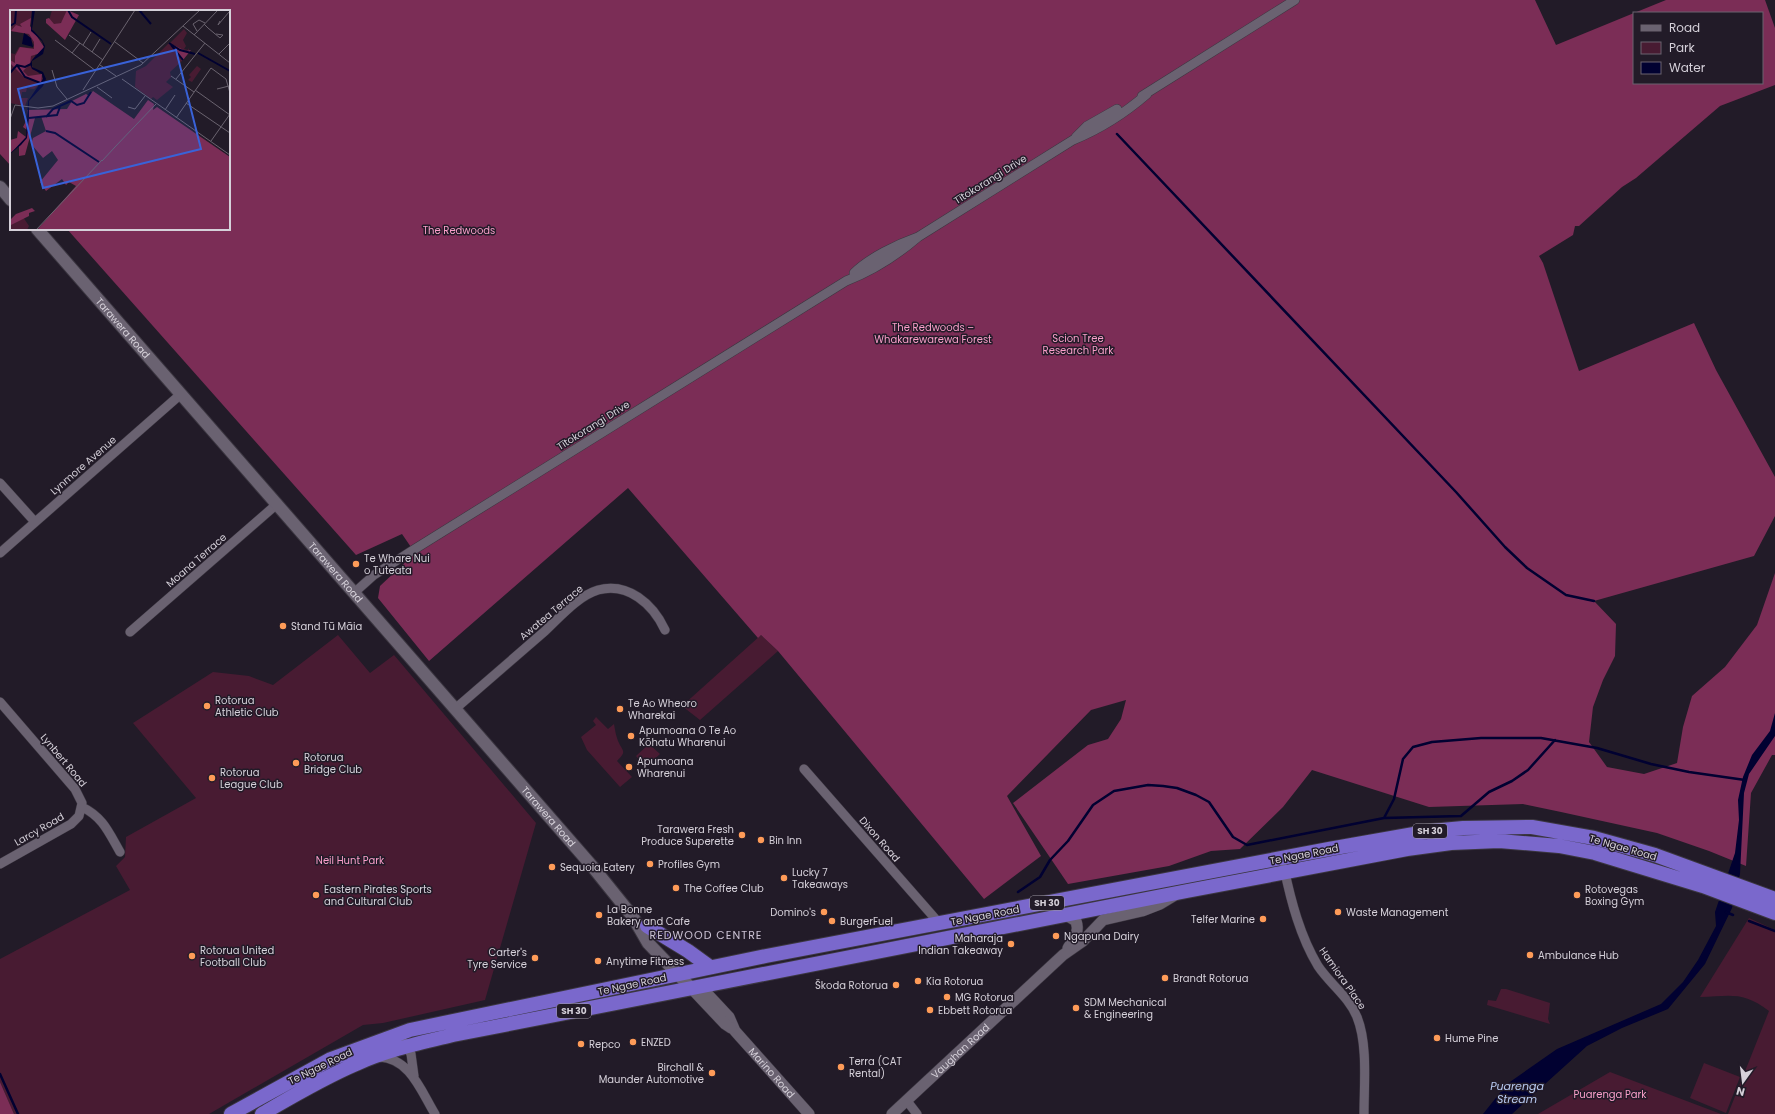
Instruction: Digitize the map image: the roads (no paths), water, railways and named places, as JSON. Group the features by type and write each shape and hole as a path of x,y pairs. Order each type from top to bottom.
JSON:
{"highway":[{"name":"Te Ngae Road","path":"231,1114 331,1059 394,1035 428,1026 710,967 1404,835 1462,828 1532,828 1615,842 1705,880 1750,896 1775,899"},
{"name":"Te Ngae Road","path":"262,1114 318,1082 357,1063 374,1057 556,1014 1407,849 1451,842 1492,841 1559,846 1705,880"},
{"path":"1615,842 1620,850 1623,861"},
{"name":"Te Ngae Road","path":"1750,896 1775,913"},
{"path":"646,926 688,951 710,967"}],"main road":[{"path":"0,187 10,199"},
{"name":"Tarawera Road","path":"38,230 355,592 592,866 633,917 648,942 682,973"},
{"name":"Tarawera Road","path":"633,917 646,926 682,973"},
{"path":"682,973 696,988"}],"street":[{"name":"Tītokorangi Drive","path":"355,592 374,575 846,281 857,271 883,254 903,242 918,236 1073,140 1092,132 1131,108 1147,94 1295,0"},
{"name":"Lynmore Avenue","path":"0,553 181,394"},
{"path":"0,483 35,522"},
{"name":"Moana Terrace","path":"130,632 277,504"},
{"name":"Awatea Terrace","path":"455,709 568,610 591,593 613,588 633,594 645,602 656,615 665,630"},
{"name":"Lynbert Road","path":"0,702 75,789 80,796 82,807"},
{"name":"Dixon Road","path":"804,770 939,924"},
{"path":"82,807 94,813 101,819 120,852"},
{"name":"Larcy Road","path":"0,864 71,824 79,816 82,807"},
{"name":"Hamiora Place","path":"1282,858 1301,929 1309,949 1318,965 1352,1007 1357,1017 1363,1048 1364,1114"},
{"name":"Vaughan Road","path":"1062,955 1083,941 1103,920 1160,904 1177,894"},
{"name":"Vaughan Road","path":"892,1114 1062,955 1076,937 1078,929 1076,921 1066,915"},
{"name":"Marino Road","path":"696,988 729,1018 735,1031 809,1114"},
{"path":"394,1035 412,1048 414,1077"},
{"path":"374,1057 386,1057 398,1062 414,1077 435,1114"},
{"path":"907,1101 917,1114"}],"water":[{"name":"Puarenga Stream","path":"1775,713 1775,736 1749,774 1744,793 1740,874 1732,908 1705,964 1668,1009 1622,1028 1587,1046 1512,1114 1483,1114 1507,1084 1557,1049 1661,1004 1683,982 1698,960 1716,926 1715,912 1735,853 1739,820 1738,800 1743,777 1752,755 1770,731"}],"waterway":[{"path":"1117,134 1456,492 1505,547 1527,568 1566,595 1594,601"},
{"path":"1384,818 1394,799 1403,759 1413,747 1432,742 1481,738 1541,738 1597,748 1651,764 1689,772 1745,780"},
{"path":"1018,892 1040,877 1050,860 1068,841 1093,805 1114,791 1148,785 1177,788 1196,795 1209,802 1233,837 1247,845 1384,818 1461,816 1489,792 1512,781 1528,770 1555,740"},
{"path":"1726,912 1733,915"},
{"path":"1749,921 1775,931"},
{"path":"0,1074 18,1114"}],"place":[{"name":"Te Whare Nui o Tuteata","path":"356,564"},
{"name":"Stand Tū Māia","path":"283,626"},
{"name":"Rotorua Athletic Club","path":"207,706"},
{"name":"Te Ao Wheoro Wharekai","path":"620,709"},
{"name":"Apumoana O Te Ao Kōhatu Wharenui","path":"631,736"},
{"name":"Rotorua Bridge Club","path":"296,763"},
{"name":"Apumoana Wharenui","path":"629,767"},
{"name":"Rotorua League Club","path":"212,778"},
{"name":"Tarawera Fresh Produce Superette","path":"742,835"},
{"name":"Bin Inn","path":"761,840"},
{"name":"Profiles Gym","path":"650,864"},
{"name":"Sequoia Eatery","path":"552,867"},
{"name":"Lucky 7 Takeaways","path":"784,878"},
{"name":"The Coffee Club","path":"676,888"},
{"name":"Eastern Pirates Sports and Cultural Club","path":"316,895"},
{"name":"Rotovegas Boxing Gym","path":"1577,895"},
{"name":"Domino's","path":"824,912"},
{"name":"Waste Management","path":"1338,912"},
{"name":"La Bonne Bakery and Cafe","path":"599,915"},
{"name":"Telfer Marine","path":"1263,919"},
{"name":"BurgerFuel","path":"832,921"},
{"name":"Ngapuna Dairy","path":"1056,936"},
{"name":"Maharaja Indian Takeaway","path":"1011,944"},
{"name":"Ambulance Hub","path":"1530,955"},
{"name":"Rotorua United Football Club","path":"192,956"},
{"name":"Carter's Tyre Service","path":"535,958"},
{"name":"Anytime Fitness","path":"598,961"},
{"name":"Brandt Rotorua","path":"1165,978"},
{"name":"Kia Rotorua","path":"918,981"},
{"name":"Škoda Rotorua","path":"896,985"},
{"name":"MG Rotorua","path":"947,997"},
{"name":"SDM Mechanical & Engineering","path":"1076,1008"},
{"name":"Ebbett Rotorua","path":"930,1010"},
{"name":"Hume Pine","path":"1437,1038"},
{"name":"ENZED","path":"633,1042"},
{"name":"Repco","path":"581,1044"},
{"name":"Terra (CAT Rental)","path":"841,1067"},
{"name":"Birchall & Maunder Automotive","path":"712,1073"}],"district":[{"name":"REDWOOD CENTRE","path":"706,935"}],"park label":[{"name":"The Redwoods","path":"459,230"},
{"name":"The Redwoods – Whakarewarewa Forest","path":"933,332"},
{"name":"Scion Tree Research Park","path":"1078,344"},
{"name":"Neil Hunt Park","path":"350,860"},
{"name":"Puarenga Park","path":"1610,1094"}]}
